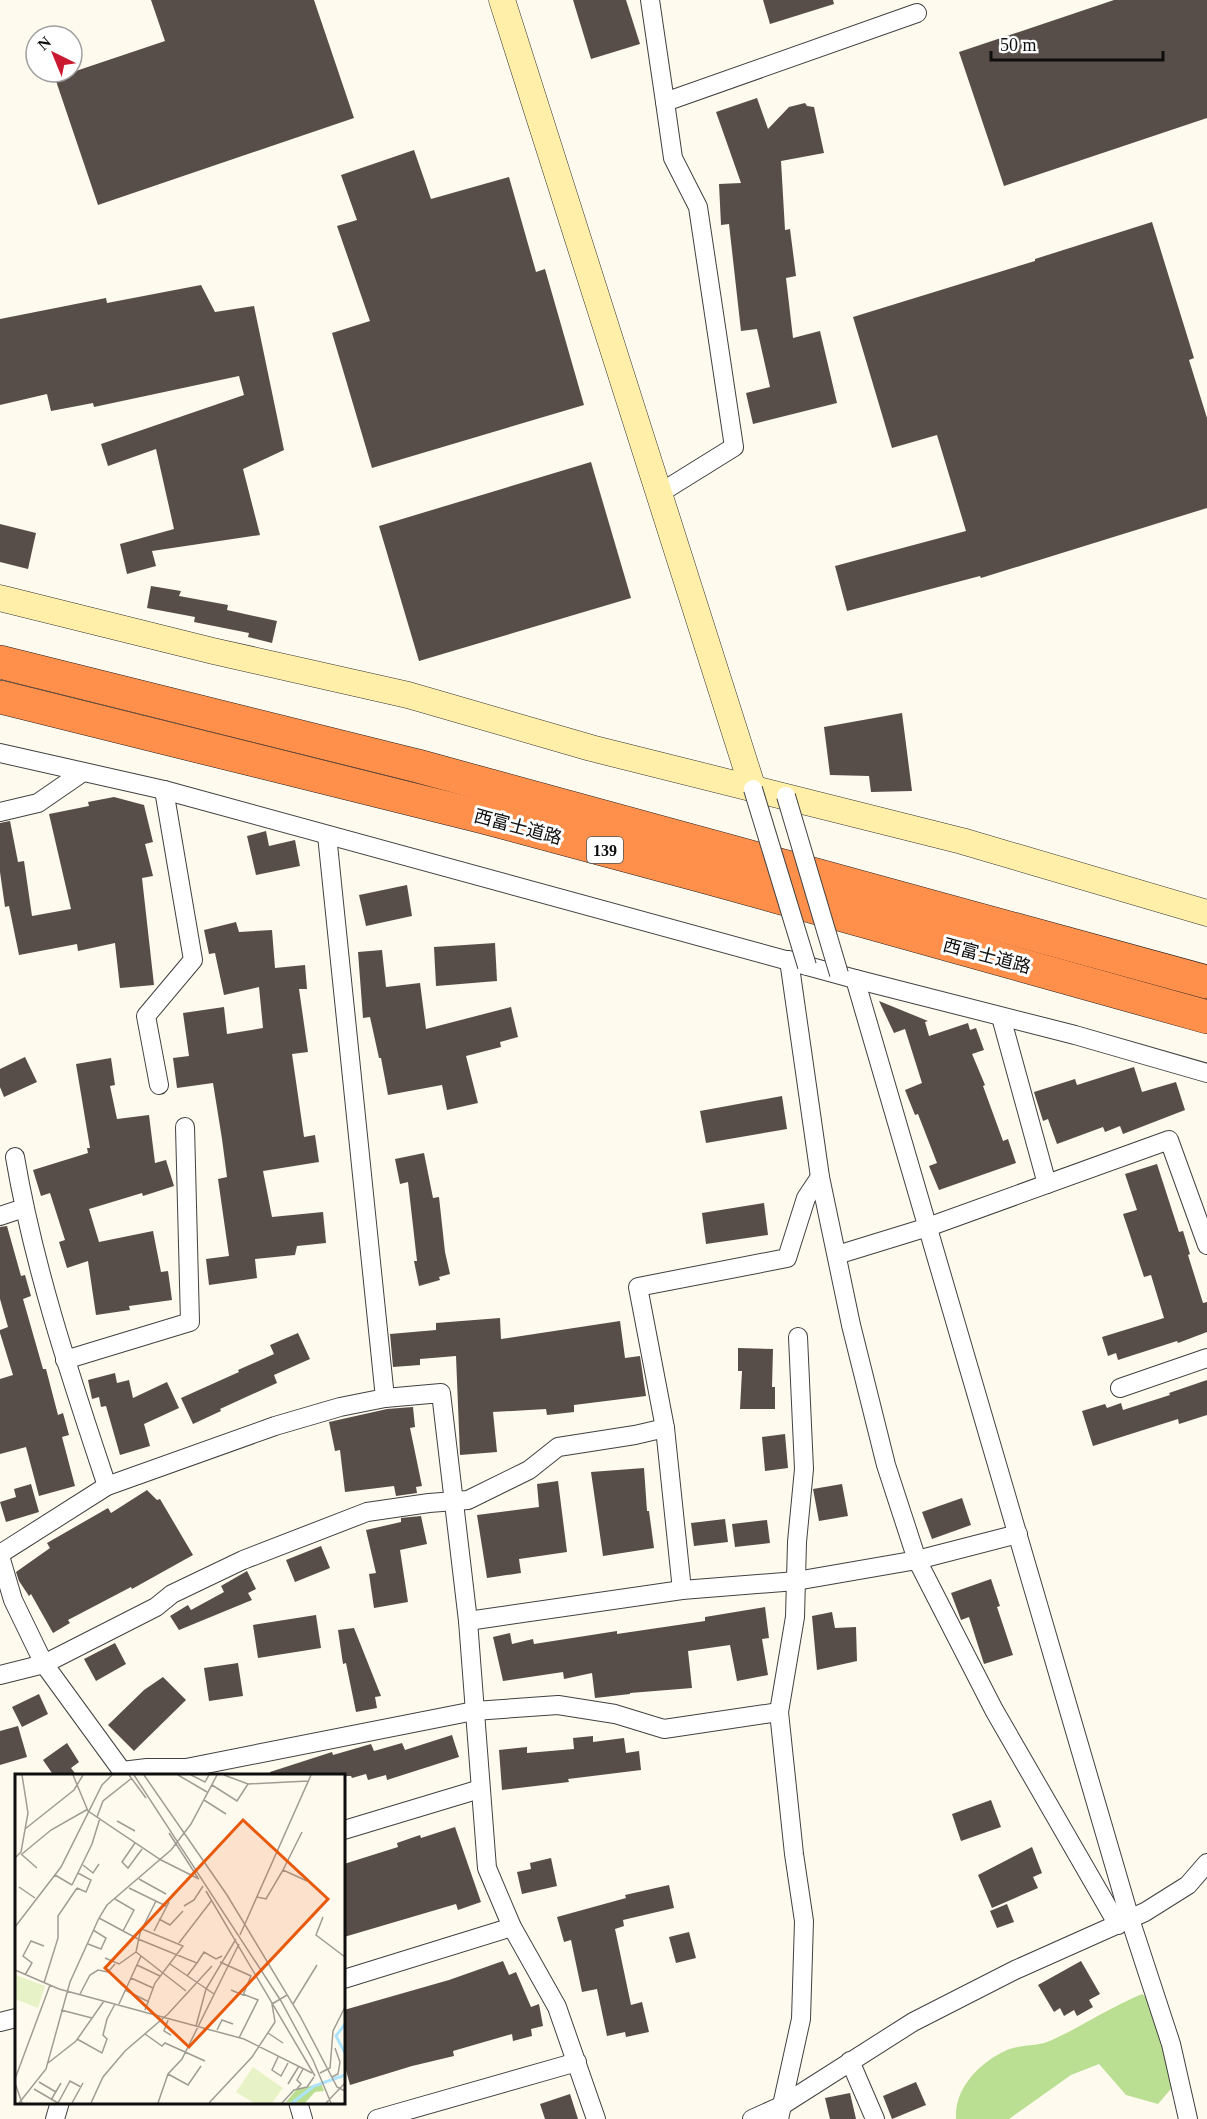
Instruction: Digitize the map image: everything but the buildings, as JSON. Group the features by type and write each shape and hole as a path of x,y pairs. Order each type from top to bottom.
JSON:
{"highway":[{"name":"西富士道路","path":"0,662 418,766 1207,982"},
{"name":"西富士道路","path":"0,697 483,817 1207,1017"}],"street":[{"path":"502,0 660,493 807,966"},
{"path":"650,0 673,158 698,207 734,447 660,493"},
{"path":"665,102 917,13"},
{"path":"0,598 213,651 408,695 591,748 962,841 1207,913"},
{"path":"0,753 164,790 847,977 1075,1035 1207,1073"},
{"path":"0,812 38,803 83,772"},
{"path":"159,1085 146,1016 193,960 164,790"},
{"path":"786,796 928,1227 1018,1534 1124,1922 1171,2044 1188,2119"},
{"path":"327,836 385,1398"},
{"path":"789,960 820,1177 851,1325 886,1464 917,1560 994,1710 1124,1922"},
{"path":"1001,1017 1047,1184"},
{"path":"65,1360 190,1322 186,1126"},
{"path":"837,1255 928,1227 1169,1140 1207,1245"},
{"path":"15,1156 24,1208 65,1360 107,1486"},
{"path":"682,1590 665,1428 638,1287 787,1258 806,1198 820,1177"},
{"path":"0,1216 24,1208"},
{"path":"780,2113 801,2019 804,1921 778,1712 795,1617 797,1542 804,1469 798,1337"},
{"path":"1120,1388 1207,1358"},
{"path":"596,2119 557,2007 512,1927 487,1868 474,1711 468,1621 441,1394 385,1398 340,1407 274,1426 107,1486 0,1555 13,1600 44,1664 119,1773 147,1768 187,1772 474,1711 558,1705 615,1714 664,1729 778,1712"},
{"path":"0,1675 44,1664 156,1607 172,1594 243,1560 367,1512 468,1500 529,1470 558,1447 665,1428"},
{"path":"468,1621 682,1590 796,1581 917,1560 1018,1534"},
{"path":"345,1830 480,1789"},
{"path":"752,2119 780,2113 850,2061 914,2022 1015,1970 1145,1912 1188,1886 1207,1863"},
{"path":"345,1979 512,1927"},
{"path":"0,2022 15,2018"},
{"path":"850,2061 875,2119"},
{"path":"377,2119 577,2062"},
{"path":"55,2119 60,2104"},
{"path":"298,2104 303,2119"}],"green space":[{"path":"1142,1994 1160,2009 1176,2083 1158,2104 1126,2095 1099,2064 1071,2075 1009,2119 956,2119 959,2097 964,2087 987,2061 1012,2048 1052,2040"}]}
